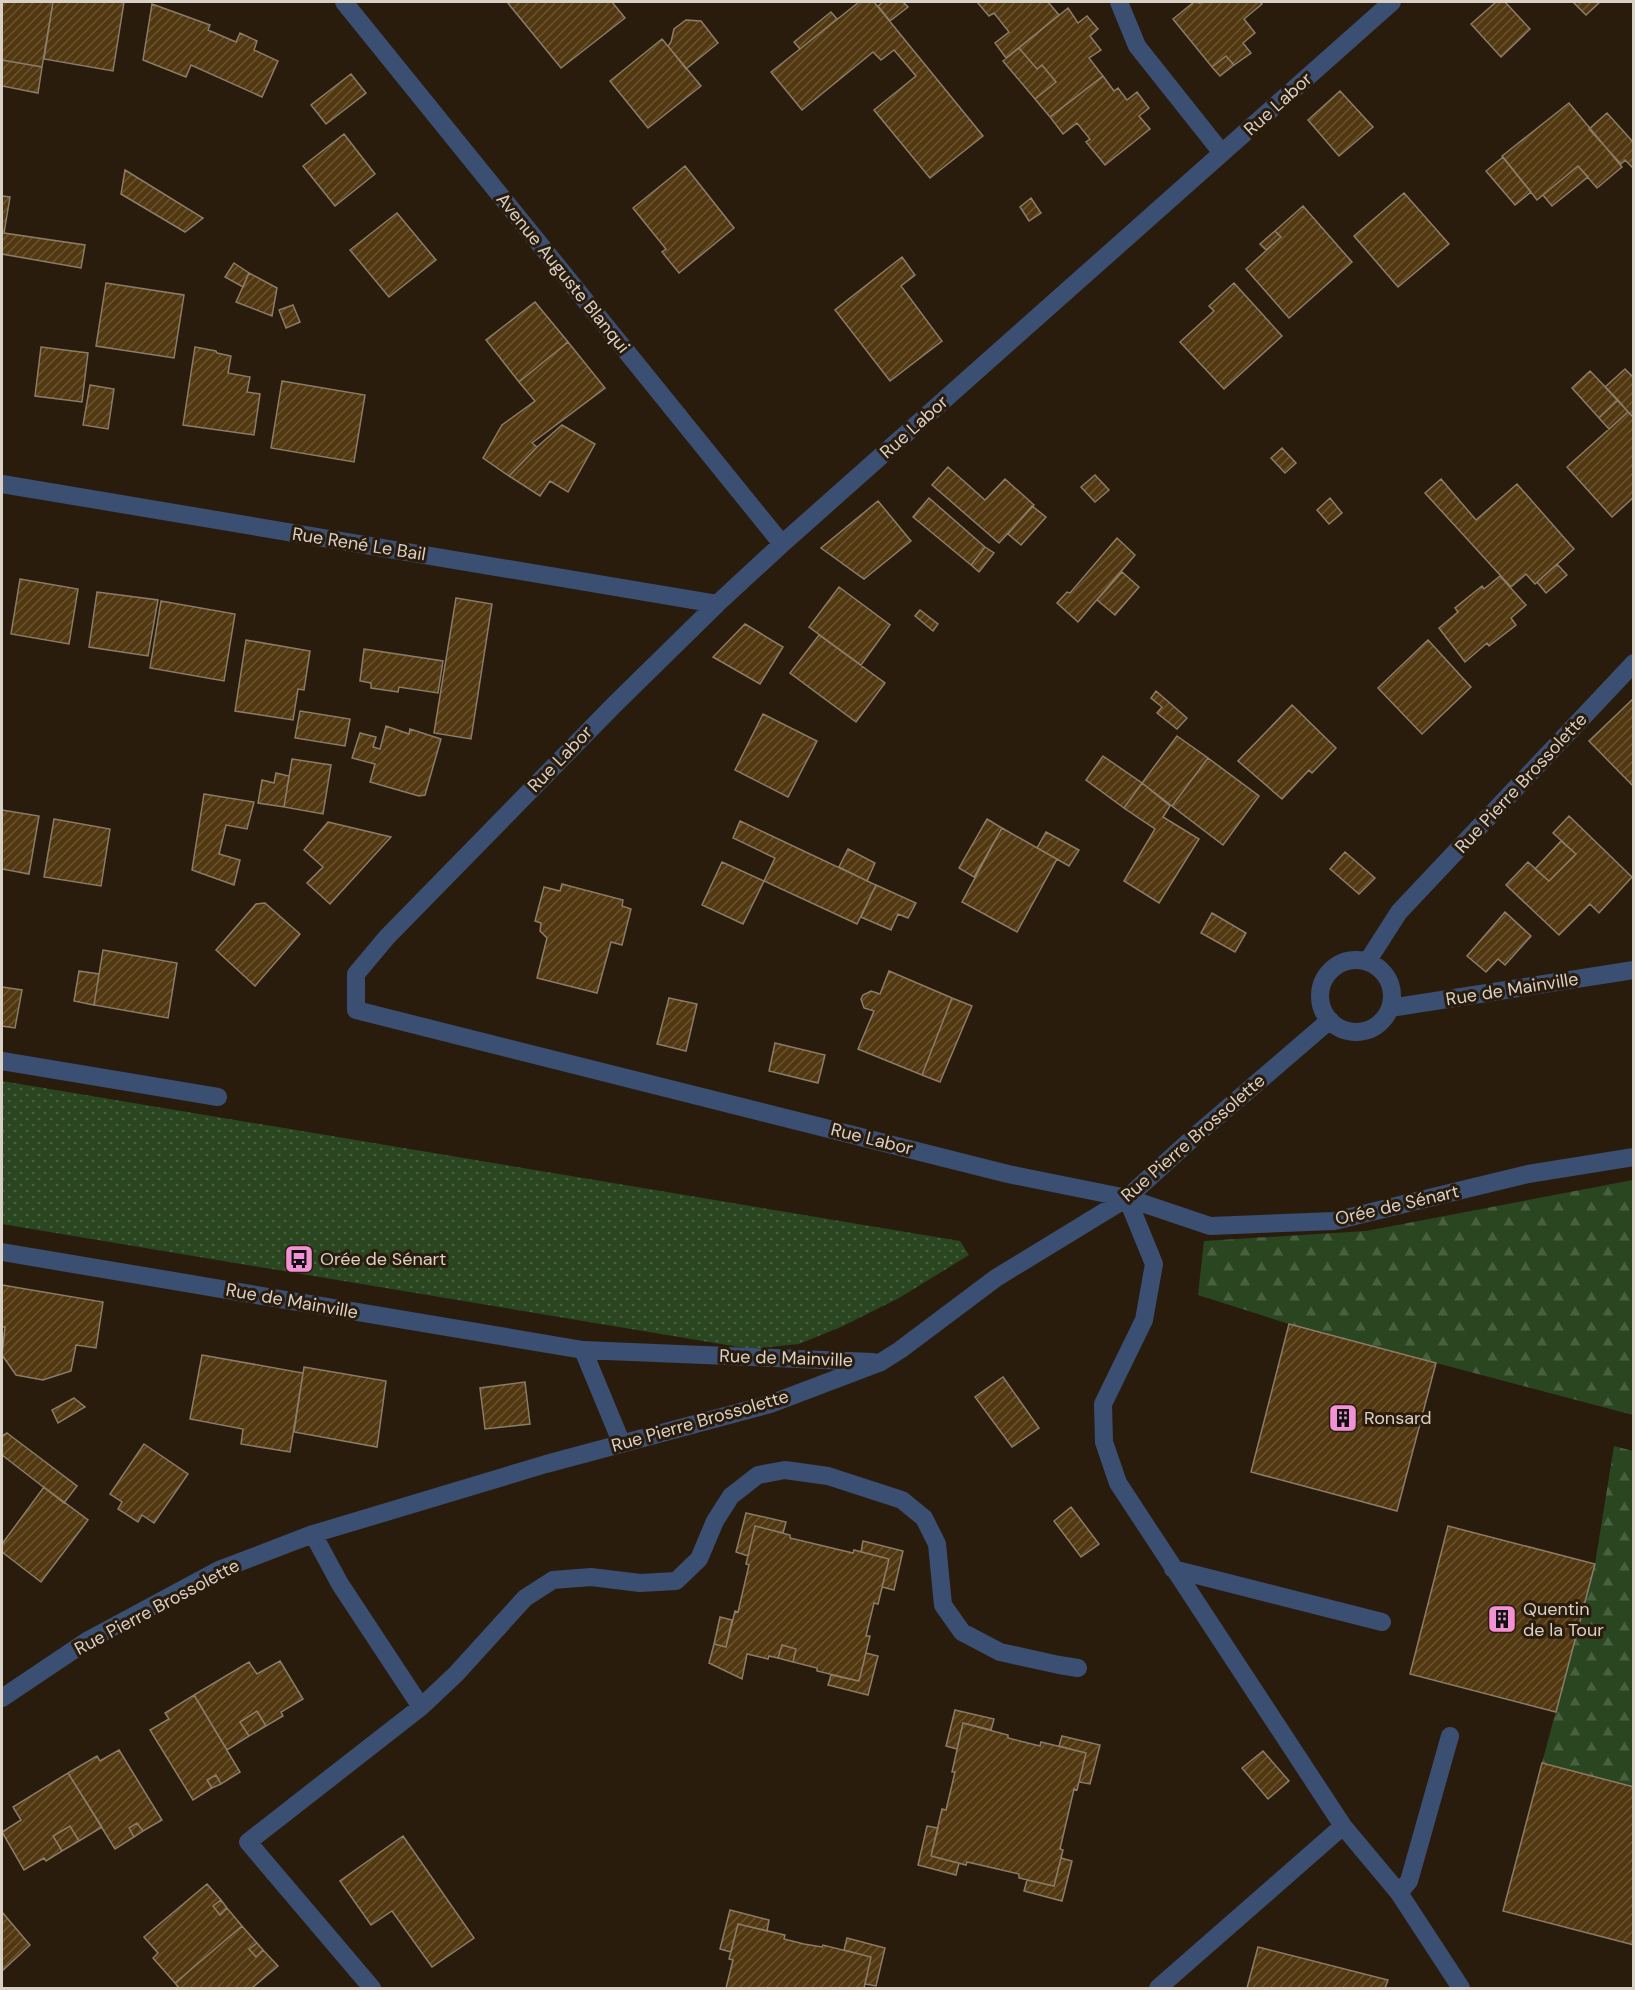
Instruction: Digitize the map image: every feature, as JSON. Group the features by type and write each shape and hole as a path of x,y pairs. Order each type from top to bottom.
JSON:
{"street":[{"name":"Avenue Auguste Blanqui","path":"344,2 782,544"},
{"path":"1119,2 1137,46 1222,153"},
{"name":"Rue Labor","path":"1127,1198 1008,1174 356,1010 356,974 387,937 615,704 717,604 1392,2"},
{"name":"Rue René Le Bail","path":"2,484 717,604"},
{"name":"Rue Pierre Brossolette","path":"1367,962 1399,912 1634,663"},
{"path":"1356,960 1367,962 1386,975 1392,996 1390,1008 1375,1026 1363,1031 1340,1028 1324,1011 1321,987 1334,968 1344,962 1356,960"},
{"name":"Rue de Mainville","path":"1390,1008 1634,970"},
{"name":"Rue Pierre Brossolette","path":"2,1698 87,1641 210,1575 313,1534 546,1464 770,1404 881,1362 996,1278 1127,1198 1330,1020"},
{"path":"2,1061 218,1096"},
{"name":"Orée de Sénart","path":"1127,1198 1210,1226 1334,1221 1528,1174 1634,1157"},
{"path":"1127,1198 1154,1264 1144,1320 1104,1404 1104,1442 1118,1483 1343,1826 1399,1893 1461,1989"},
{"name":"Rue de Mainville","path":"2,1252 583,1350 881,1362"},
{"path":"583,1350 622,1444"},
{"path":"372,1989 248,1842 421,1707 456,1674 525,1598 553,1580 591,1577 639,1583 676,1581 699,1559 715,1521 731,1496 758,1475 785,1470 828,1476 902,1500 924,1518 937,1544 943,1605 962,1632 1000,1652 1078,1668"},
{"path":"313,1534 340,1584 421,1707"},
{"path":"1173,1569 1382,1622"},
{"path":"1399,1893 1409,1881 1450,1736"},
{"path":"1158,1989 1343,1826"}],"green space":[{"path":"2,1081 960,1241 969,1255 899,1298 843,1326 799,1344 751,1349 2,1224"},
{"path":"1633,1180 1633,1415 1289,1324 1198,1295 1204,1241 1366,1231"},
{"path":"1614,1446 1633,1451 1633,1787 1542,1763 1595,1564"}],"building":[{"path":"2,2 53,2 42,67 2,60"},
{"path":"53,2 124,2 113,71 44,59"},
{"path":"507,2 612,2 625,18 561,68"},
{"path":"859,2 874,2 983,136 930,178 874,110 916,76 894,50 881,60 873,52 802,110 771,72"},
{"path":"883,2 903,2 908,7 890,21 878,6"},
{"path":"977,2 1048,2 1059,15 1006,58 995,43 1009,32 994,13 989,16"},
{"path":"1194,2 1260,2 1262,4 1244,19 1255,33 1243,43 1251,53 1234,65 1226,56 1212,67 1173,19"},
{"path":"1496,2 1505,2 1530,29 1501,57 1471,24"},
{"path":"1573,2 1600,2 1586,15"},
{"path":"152,4 210,25 208,30 236,42 240,33 257,41 254,50 278,61 262,97 191,65 186,77 143,60"},
{"path":"1068,8 1078,23 1087,16 1098,29 1090,36 1101,50 1089,58 1103,76 1050,117 1035,99 1056,82 1042,65 1037,69 1019,48"},
{"path":"831,12 837,19 800,49 794,42"},
{"path":"686,20 701,21 718,43 686,69 668,46 674,29"},
{"path":"662,39 701,86 648,128 610,81"},
{"path":"1019,48 1037,69 1042,65 1056,82 1035,99 1003,61"},
{"path":"1226,56 1234,65 1220,76 1212,67"},
{"path":"2,60 42,67 38,93 2,86"},
{"path":"351,74 366,93 326,124 311,105"},
{"path":"1103,76 1114,91 1118,88 1127,100 1137,92 1149,108 1139,116 1150,129 1105,165 1086,142 1090,139 1077,123 1063,134 1050,117"},
{"path":"1340,91 1373,127 1339,156 1308,120"},
{"path":"1569,103 1622,167 1597,188 1578,166 1537,200 1502,156"},
{"path":"1607,113 1634,143 1634,169 1625,160 1621,164 1589,129"},
{"path":"344,134 375,174 335,206 303,166"},
{"path":"1503,157 1531,192 1515,205 1486,171"},
{"path":"685,166 734,228 679,273 662,252 666,249 633,208"},
{"path":"1578,166 1588,177 1552,206 1543,195"},
{"path":"125,170 203,218 185,232 121,194"},
{"path":"1404,193 1449,244 1398,287 1354,236"},
{"path":"2,196 10,197 4,233 85,245 81,268 2,254"},
{"path":"1031,198 1041,213 1029,221 1020,207"},
{"path":"1303,206 1352,262 1289,318 1246,269 1281,237 1275,231"},
{"path":"397,213 436,260 389,297 350,250"},
{"path":"1275,231 1281,237 1266,250 1260,244"},
{"path":"902,257 915,275 901,286 942,341 890,381 835,310"},
{"path":"234,263 249,273 243,287 225,277"},
{"path":"249,273 277,288 272,316 236,302"},
{"path":"106,283 184,295 174,358 96,346"},
{"path":"1234,283 1282,336 1224,389 1180,342 1214,311 1209,306"},
{"path":"535,302 568,342 519,382 486,340"},
{"path":"293,305 300,322 286,328 279,310"},
{"path":"568,342 605,388 532,443 537,447 509,476 483,458 502,425 535,401 519,382"},
{"path":"41,347 88,353 82,402 35,396"},
{"path":"195,347 231,356 228,373 250,377 247,392 260,394 254,435 183,425"},
{"path":"1625,369 1634,378 1634,418 1605,387"},
{"path":"1590,371 1618,400 1599,418 1572,388"},
{"path":"282,381 365,395 354,462 271,448"},
{"path":"90,385 114,389 108,429 83,425"},
{"path":"1618,400 1628,412 1609,429 1599,418"},
{"path":"1628,412 1634,418 1634,497 1612,517 1567,467"},
{"path":"562,425 595,444 568,492 550,481 540,496 509,476"},
{"path":"1282,448 1296,463 1285,473 1271,458"},
{"path":"948,467 985,500 1005,479 1034,505 999,543 932,485"},
{"path":"1095,475 1109,490 1095,502 1081,487"},
{"path":"1441,479 1476,520 1517,484 1574,549 1535,584 1526,574 1511,587 1425,493"},
{"path":"929,498 985,547 971,565 913,517"},
{"path":"1330,498 1342,513 1329,524 1317,510"},
{"path":"878,501 911,541 864,579 821,548"},
{"path":"1032,506 1046,517 1021,545 1008,534"},
{"path":"1117,538 1135,555 1078,622 1057,603 1067,592 1070,593"},
{"path":"985,547 994,553 979,572 971,565"},
{"path":"1557,564 1567,575 1546,593 1537,582"},
{"path":"1122,572 1139,587 1115,615 1097,600"},
{"path":"1500,576 1526,605 1511,618 1516,625 1489,646 1487,643 1465,662 1439,628 1458,612 1455,608 1482,586 1484,589"},
{"path":"20,579 78,589 69,644 11,634"},
{"path":"839,587 890,625 861,665 809,627"},
{"path":"97,592 158,600 148,656 89,647"},
{"path":"456,598 492,604 471,739 434,733"},
{"path":"161,601 235,614 224,681 150,668"},
{"path":"920,610 938,624 933,631 915,616"},
{"path":"745,624 783,647 760,684 713,657"},
{"path":"819,635 885,683 856,722 790,673"},
{"path":"246,640 310,651 304,690 298,689 293,720 235,711"},
{"path":"1428,640 1471,687 1422,734 1378,688"},
{"path":"364,649 443,661 438,693 399,687 398,692 371,688 371,683 360,681"},
{"path":"1156,691 1187,718 1177,729 1157,713 1162,707 1151,698"},
{"path":"1634,698 1634,787 1589,741"},
{"path":"1292,705 1336,748 1312,773 1309,770 1282,799 1238,761"},
{"path":"300,711 350,719 345,746 295,738"},
{"path":"763,714 817,741 788,797 735,770"},
{"path":"386,726 409,734 410,729 441,739 425,795 419,796 370,782 375,764 352,758 360,733 376,737 373,747 380,749"},
{"path":"1177,736 1208,758 1172,806 1142,783"},
{"path":"1103,756 1142,783 1124,808 1086,780"},
{"path":"1208,758 1259,796 1223,845 1172,806"},
{"path":"292,759 331,765 323,814 284,807"},
{"path":"276,773 289,776 284,807 258,803 262,780 274,783"},
{"path":"1142,783 1170,806 1163,817 1199,839 1159,903 1124,881 1155,829 1124,808"},
{"path":"204,794 254,802 247,829 226,825 219,854 240,860 234,885 192,870"},
{"path":"2,810 39,816 29,874 2,869"},
{"path":"1569,816 1632,877 1599,913 1590,904 1559,935 1506,885 1528,862 1549,881 1576,854 1553,833"},
{"path":"54,819 110,829 101,886 44,877"},
{"path":"987,819 1002,828 974,877 959,868"},
{"path":"740,821 876,885 857,924 764,881 775,858 733,838"},
{"path":"328,822 391,837 330,904 307,883 323,867 304,850"},
{"path":"1002,828 1057,859 1017,932 962,902"},
{"path":"1046,832 1079,850 1069,866 1037,848"},
{"path":"1561,841 1576,854 1549,881 1535,869"},
{"path":"848,849 875,863 867,881 839,867"},
{"path":"1345,852 1375,878 1359,894 1330,869"},
{"path":"722,862 764,881 743,924 702,905"},
{"path":"562,884 623,900 622,906 631,909 622,945 611,942 597,993 537,978 547,938 540,931 541,923 535,921 544,887 560,891"},
{"path":"876,885 916,903 908,918 898,914 891,930 861,917"},
{"path":"265,903 300,934 255,986 216,950 256,904"},
{"path":"1505,912 1531,936 1505,965 1498,959 1486,972 1467,956"},
{"path":"1212,913 1246,933 1235,952 1201,933"},
{"path":"103,950 177,963 168,1018 94,1005"},
{"path":"79,971 99,974 94,1005 74,1001"},
{"path":"889,971 952,998 922,1075 858,1049 874,1011 864,1008 861,999 863,995 871,991 880,994"},
{"path":"2,987 22,990 15,1028 2,1026"},
{"path":"669,998 697,1004 686,1051 657,1044"},
{"path":"952,998 972,1006 940,1082 922,1075"},
{"path":"775,1043 825,1055 818,1083 769,1071"},
{"path":"2,1285 103,1302 96,1348 76,1345 71,1371 43,1380 16,1375 2,1355 5,1327 2,1327"},
{"name":"Ronsard","path":"1289,1324 1436,1363 1397,1511 1251,1472"},
{"path":"202,1355 303,1373 290,1452 241,1444 243,1429 190,1419"},
{"path":"304,1367 386,1381 377,1447 294,1432"},
{"path":"1003,1377 1039,1428 1012,1447 975,1397"},
{"path":"525,1382 530,1424 485,1429 480,1388"},
{"path":"74,1398 85,1407 58,1423 52,1410"},
{"path":"7,1433 77,1486 64,1503 2,1455 2,1436"},
{"path":"144,1444 188,1474 154,1523 142,1515 138,1522 118,1509 122,1502 110,1494"},
{"path":"44,1487 88,1520 41,1582 2,1552 2,1544"},
{"path":"1071,1507 1099,1544 1081,1557 1054,1521"},
{"path":"746,1513 786,1522 783,1533 755,1526 748,1556 736,1552"},
{"path":"755,1526 790,1535 790,1538 889,1559 878,1604 874,1603 866,1636 870,1636 859,1681 817,1671 817,1668 793,1662 796,1649 782,1645 778,1658 769,1656 768,1659 747,1654 742,1679 709,1663 714,1644 726,1647 735,1611 738,1612"},
{"name":"Quentin de la Tour","path":"1448,1526 1595,1564 1556,1712 1410,1674"},
{"path":"863,1541 903,1551 894,1590 882,1587 889,1559 861,1552"},
{"path":"720,1617 732,1620 726,1647 714,1644"},
{"path":"782,1645 796,1649 793,1662 778,1658"},
{"path":"866,1653 878,1656 868,1695 828,1685 831,1675 859,1681"},
{"path":"280,1661 303,1699 281,1712 283,1716 266,1726 257,1711 240,1722 249,1736 227,1750 194,1695 249,1662 257,1674"},
{"path":"194,1695 240,1772 221,1784 216,1775 207,1780 212,1788 193,1800 150,1730 169,1719 165,1713"},
{"path":"955,1710 994,1719 991,1730 963,1723 957,1749 946,1746"},
{"path":"257,1711 266,1726 249,1736 240,1722"},
{"path":"963,1723 1040,1746 1041,1742 1086,1753 1077,1790 1074,1789 1054,1886 1019,1878 1019,1874 967,1862 966,1865 931,1856 942,1809 946,1810"},
{"path":"1062,1736 1100,1745 1090,1784 1079,1782 1086,1753 1059,1746"},
{"path":"119,1750 162,1820 143,1831 137,1823 129,1828 134,1837 115,1849 68,1773 97,1756 100,1761"},
{"path":"1263,1751 1289,1781 1268,1799 1242,1768"},
{"path":"1542,1763 1634,1787 1634,1945 1503,1911"},
{"path":"68,1773 102,1827 79,1841 70,1826 53,1836 62,1851 24,1870 2,1832 21,1820 13,1807"},
{"path":"216,1775 221,1784 212,1788 207,1780"},
{"path":"137,1823 143,1831 134,1837 129,1828"},
{"path":"70,1826 79,1841 62,1851 53,1836"},
{"path":"927,1826 938,1828 931,1856 959,1863 956,1875 918,1865"},
{"path":"403,1836 474,1938 432,1967 392,1911 371,1925 340,1881"},
{"path":"1061,1858 1072,1861 1062,1901 1024,1891 1027,1880 1054,1886"},
{"path":"207,1884 221,1900 213,1906 220,1915 227,1908 242,1926 175,1983 153,1958 158,1953 144,1937"},
{"path":"221,1900 227,1908 220,1915 213,1906"},
{"path":"730,1910 769,1920 767,1931 738,1924 731,1952 720,1949"},
{"path":"2,1912 30,1945 2,1971"},
{"path":"738,1924 785,1935 784,1939 804,1944 822,1947 823,1945 871,1957 864,1988 726,1988 733,1960 729,1959"},
{"path":"242,1926 257,1943 249,1949 256,1957 263,1950 278,1966 252,1988 179,1988 175,1983"},
{"path":"847,1938 885,1948 876,1986 865,1984 871,1957 844,1950"},
{"path":"257,1943 263,1950 256,1957 249,1949"},
{"path":"1258,1947 1388,1980 1385,1988 1247,1988"}],"place":[{"name":"Orée de Sénart","path":"299,1259"},
{"name":"Ronsard","path":"1343,1418"},
{"name":"Quentin de la Tour","path":"1502,1619"}]}
